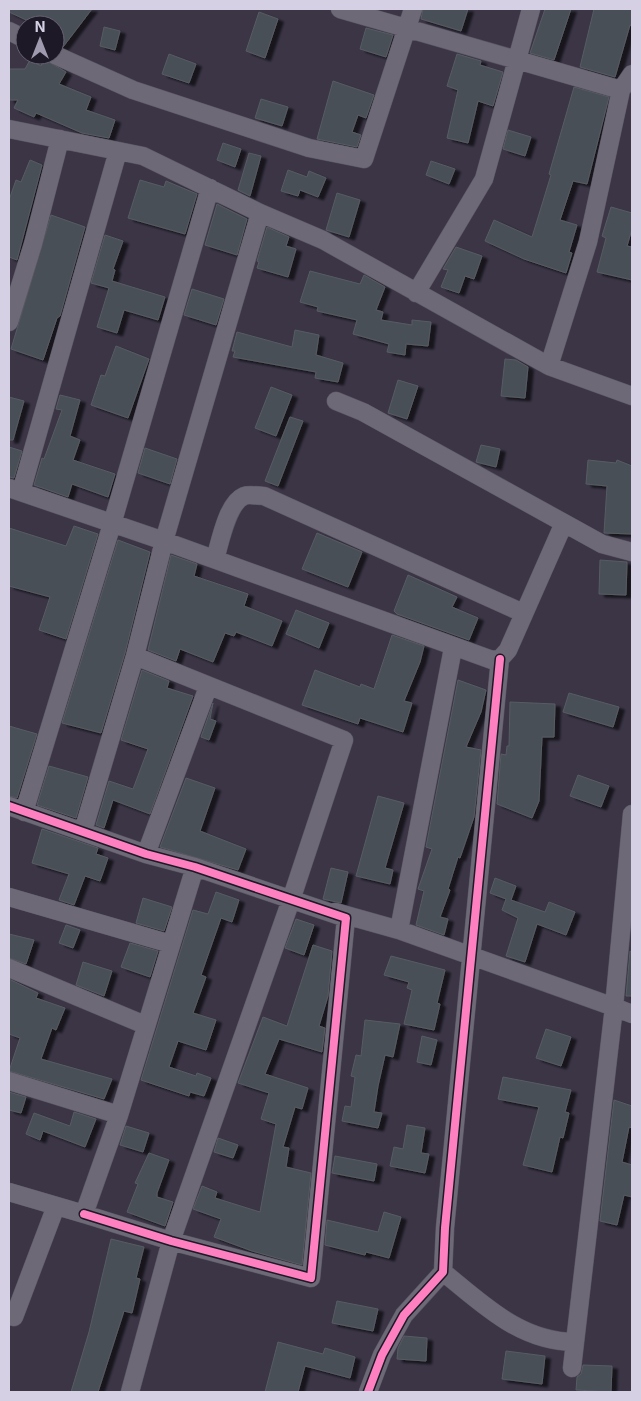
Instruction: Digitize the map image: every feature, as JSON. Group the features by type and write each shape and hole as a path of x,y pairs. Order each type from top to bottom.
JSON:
{"street":[{"path":"340,9 622,90"},
{"path":"65,58 142,92 309,148 364,159 414,9"},
{"path":"416,293 484,179 531,9"},
{"path":"549,366 588,242 622,90 632,74"},
{"path":"9,131 143,156 323,240 549,366 632,396"},
{"path":"9,322 33,244 60,139"},
{"path":"118,151 12,493 164,541 453,648 492,660 500,659"},
{"path":"9,1192 171,1241 311,1278 346,918 195,867 146,854 16,809 112,524 210,188"},
{"path":"83,831 136,656 164,541 260,212"},
{"path":"336,401 363,412 602,544 632,552"},
{"path":"215,559 229,514 236,501 246,495 264,496 523,613"},
{"path":"368,1392 382,1355 404,1315 443,1272 500,659 508,650 564,523"},
{"path":"399,930 453,648"},
{"path":"130,1392 171,1241 291,900 344,740 208,687 136,656"},
{"path":"146,854 208,687"},
{"path":"572,1368 614,1007 632,814"},
{"path":"84,1214 119,1115 145,1025 195,867"},
{"path":"9,897 171,944"},
{"path":"291,900 399,930 632,1014"},
{"path":"9,968 145,1025"},
{"path":"9,1081 119,1115"},
{"path":"10,1322 56,1206"},
{"path":"443,1272 519,1329 554,1342 575,1342"}],"building":[{"path":"9,9 92,9 65,44 65,15 15,15 9,12"},
{"path":"423,9 468,9 461,31 421,19"},
{"path":"545,9 571,9 554,60 530,53"},
{"path":"594,9 632,9 632,26 630,25 615,77 580,67"},
{"path":"259,12 278,19 265,58 246,51"},
{"path":"104,27 120,31 115,50 100,46"},
{"path":"366,28 393,35 386,57 360,49"},
{"path":"169,54 196,64 189,83 162,74"},
{"path":"457,54 481,61 480,65 503,72 493,106 478,101 468,143 447,138 458,90 447,86"},
{"path":"27,65 54,65 66,72 59,84 91,97 86,110 115,120 109,138 82,133 36,113 34,117 14,108 18,100 9,100 9,69 25,69"},
{"path":"333,81 374,95 366,118 358,115 352,132 361,135 357,147 317,139"},
{"path":"574,87 609,97 587,184 573,181 560,220 577,225 569,252 572,253 566,273 524,259 485,241 494,220 532,237 551,175 549,174"},
{"path":"261,99 288,107 282,126 255,118"},
{"path":"508,130 531,137 525,156 503,149"},
{"path":"223,143 241,149 235,167 217,160"},
{"path":"249,153 261,156 250,196 238,190"},
{"path":"30,160 42,165 17,260 9,257 9,200 16,180 21,182"},
{"path":"431,161 455,169 449,184 426,175"},
{"path":"288,170 307,177 309,171 326,178 318,197 300,190 298,196 281,191"},
{"path":"140,180 164,187 166,181 197,194 185,234 128,218"},
{"path":"337,193 360,200 349,237 326,230"},
{"path":"217,204 247,219 237,255 205,245"},
{"path":"611,207 632,213 632,229 627,246 632,247 632,280 597,272 606,238 602,236"},
{"path":"51,215 85,227 60,316 57,318 43,360 11,349"},
{"path":"267,227 289,237 286,246 296,249 288,277 257,268 259,262 257,261"},
{"path":"105,235 123,241 113,269 115,270 112,281 165,297 158,320 124,310 117,333 97,327 109,288 91,283"},
{"path":"456,247 482,256 474,279 465,276 459,293 441,287 448,270 443,269"},
{"path":"310,271 360,284 364,275 385,287 376,310 383,312 381,320 412,325 412,320 431,322 428,346 406,344 405,355 387,352 389,344 353,334 357,320 317,311 318,307 300,302"},
{"path":"192,289 224,299 216,325 184,315"},
{"path":"295,330 319,335 316,355 343,363 338,382 315,378 316,372 233,357 235,351 232,351 237,332 292,347"},
{"path":"116,346 149,359 128,418 91,405 101,375 105,376"},
{"path":"505,359 516,360 528,367 525,398 501,396"},
{"path":"398,380 418,386 407,419 388,413"},
{"path":"271,387 292,395 276,436 255,428"},
{"path":"60,395 80,400 70,436 80,440 73,460 115,474 108,497 72,484 68,497 34,485 42,458 44,459 62,410 56,409"},
{"path":"9,397 24,401 13,440 9,440"},
{"path":"290,417 303,421 278,486 265,481"},
{"path":"481,445 500,449 496,467 476,462"},
{"path":"9,447 22,451 14,478 9,477"},
{"path":"145,448 177,459 170,484 138,473"},
{"path":"588,460 616,463 617,460 632,466 632,534 604,533 607,486 586,484"},
{"path":"74,526 98,534 66,639 39,630 50,597 9,586 9,528 66,546"},
{"path":"317,533 362,552 348,587 302,569"},
{"path":"118,540 150,552 125,653 101,733 62,723"},
{"path":"171,555 197,564 194,576 248,594 244,606 282,621 272,646 236,632 234,636 225,633 213,662 180,649 176,661 148,650"},
{"path":"600,560 627,562 626,595 599,594"},
{"path":"408,575 457,597 452,607 478,618 469,640 397,614 394,611"},
{"path":"296,610 329,623 319,648 286,634"},
{"path":"392,635 424,646 420,662 404,701 412,703 403,732 360,718 358,724 302,705 315,670 360,687 361,684 374,689"},
{"path":"142,670 169,681 167,688 193,696 150,814 113,800 104,828 96,825 109,781 133,789 148,749 121,740"},
{"path":"458,680 486,690 481,712 466,747 481,750 474,817 460,858 458,857 448,889 450,890 440,917 448,919 444,935 416,925 424,891 418,889 432,849 426,847"},
{"path":"569,693 619,707 613,727 563,712"},
{"path":"510,702 555,704 554,737 542,737 539,801 532,818 497,804 501,754 506,755 507,746 509,746"},
{"path":"213,703 210,719 216,721 209,740 201,737"},
{"path":"9,726 37,734 17,798 9,796"},
{"path":"49,766 88,777 76,818 37,805"},
{"path":"578,775 609,786 601,807 570,796"},
{"path":"186,778 215,788 200,831 246,849 238,870 160,847"},
{"path":"378,796 404,803 385,868 393,870 390,884 356,876"},
{"path":"42,829 98,848 96,854 108,858 100,881 85,876 74,905 59,900 69,874 32,863"},
{"path":"331,868 348,872 341,903 323,899"},
{"path":"495,878 516,886 511,900 545,912 549,902 575,912 566,935 537,924 525,962 506,956 518,918 502,910 506,899 490,893"},
{"path":"216,892 239,900 232,922 221,918 201,975 206,977 193,1013 216,1020 206,1050 178,1041 169,1067 196,1076 197,1073 211,1078 204,1096 190,1092 189,1096 141,1080 193,910 208,914"},
{"path":"143,898 172,907 164,931 136,923"},
{"path":"296,919 314,925 304,955 285,948"},
{"path":"66,925 80,930 73,948 59,943"},
{"path":"9,934 34,940 26,964 9,958"},
{"path":"130,943 158,951 150,977 121,967"},
{"path":"313,945 332,951 328,996 319,1026 325,1028 322,1052 279,1039 265,1074 308,1088 302,1109 295,1107 283,1147 289,1148 286,1167 311,1173 302,1265 252,1251 214,1237 221,1219 193,1209 202,1186 217,1192 215,1198 260,1212 276,1124 261,1119 269,1093 238,1083 263,1017 287,1026"},
{"path":"630,951 632,952 632,996 626,996"},
{"path":"391,956 445,970 437,1003 440,1004 434,1030 404,1024 412,990 407,988 409,982 384,975"},
{"path":"83,962 112,971 104,996 76,985"},
{"path":"9,979 38,993 36,998 65,1008 56,1030 52,1028 41,1059 112,1079 104,1099 9,1071 20,1038 9,1034"},
{"path":"365,1020 400,1024 393,1057 385,1055 378,1086 374,1112 382,1113 378,1128 342,1121 345,1106 351,1107 355,1077 351,1076 356,1055 361,1056"},
{"path":"546,1029 571,1037 561,1066 536,1058"},
{"path":"422,1036 437,1040 431,1065 417,1062"},
{"path":"503,1077 571,1090 565,1112 569,1113 563,1138 560,1137 552,1172 523,1165 539,1107 498,1099"},
{"path":"9,1092 26,1097 21,1113 9,1110"},
{"path":"614,1100 632,1106 632,1128 629,1127 622,1162 632,1165 632,1197 624,1195 617,1225 600,1221"},
{"path":"74,1112 96,1119 85,1147 43,1131 40,1140 26,1134 34,1113 70,1126"},
{"path":"407,1125 425,1128 421,1153 429,1154 425,1173 390,1166 394,1147 403,1149"},
{"path":"126,1126 149,1133 143,1152 120,1145"},
{"path":"218,1138 238,1145 233,1158 214,1152"},
{"path":"149,1153 169,1160 157,1193 157,1197 173,1202 165,1226 127,1212 138,1184 135,1183"},
{"path":"335,1156 377,1164 374,1181 332,1173"},
{"path":"384,1212 401,1217 389,1258 366,1252 365,1255 325,1245 327,1220 378,1232"},
{"path":"111,1239 144,1247 136,1278 140,1279 132,1313 124,1311 98,1392 71,1392 89,1332"},
{"path":"337,1301 378,1309 373,1331 332,1323"},
{"path":"404,1336 427,1338 426,1361 397,1359 398,1348"},
{"path":"278,1342 323,1354 325,1348 355,1357 350,1378 305,1366 298,1392 265,1392"},
{"path":"506,1351 545,1356 542,1384 502,1379"},
{"path":"583,1365 612,1366 611,1392 576,1390 577,1377 581,1374"}],"cycle path":[{"path":"368,1392 382,1355 404,1315 443,1272 445,1228 500,659"},
{"path":"9,806 146,854 195,867 346,918 311,1278 171,1241 84,1214"}]}
